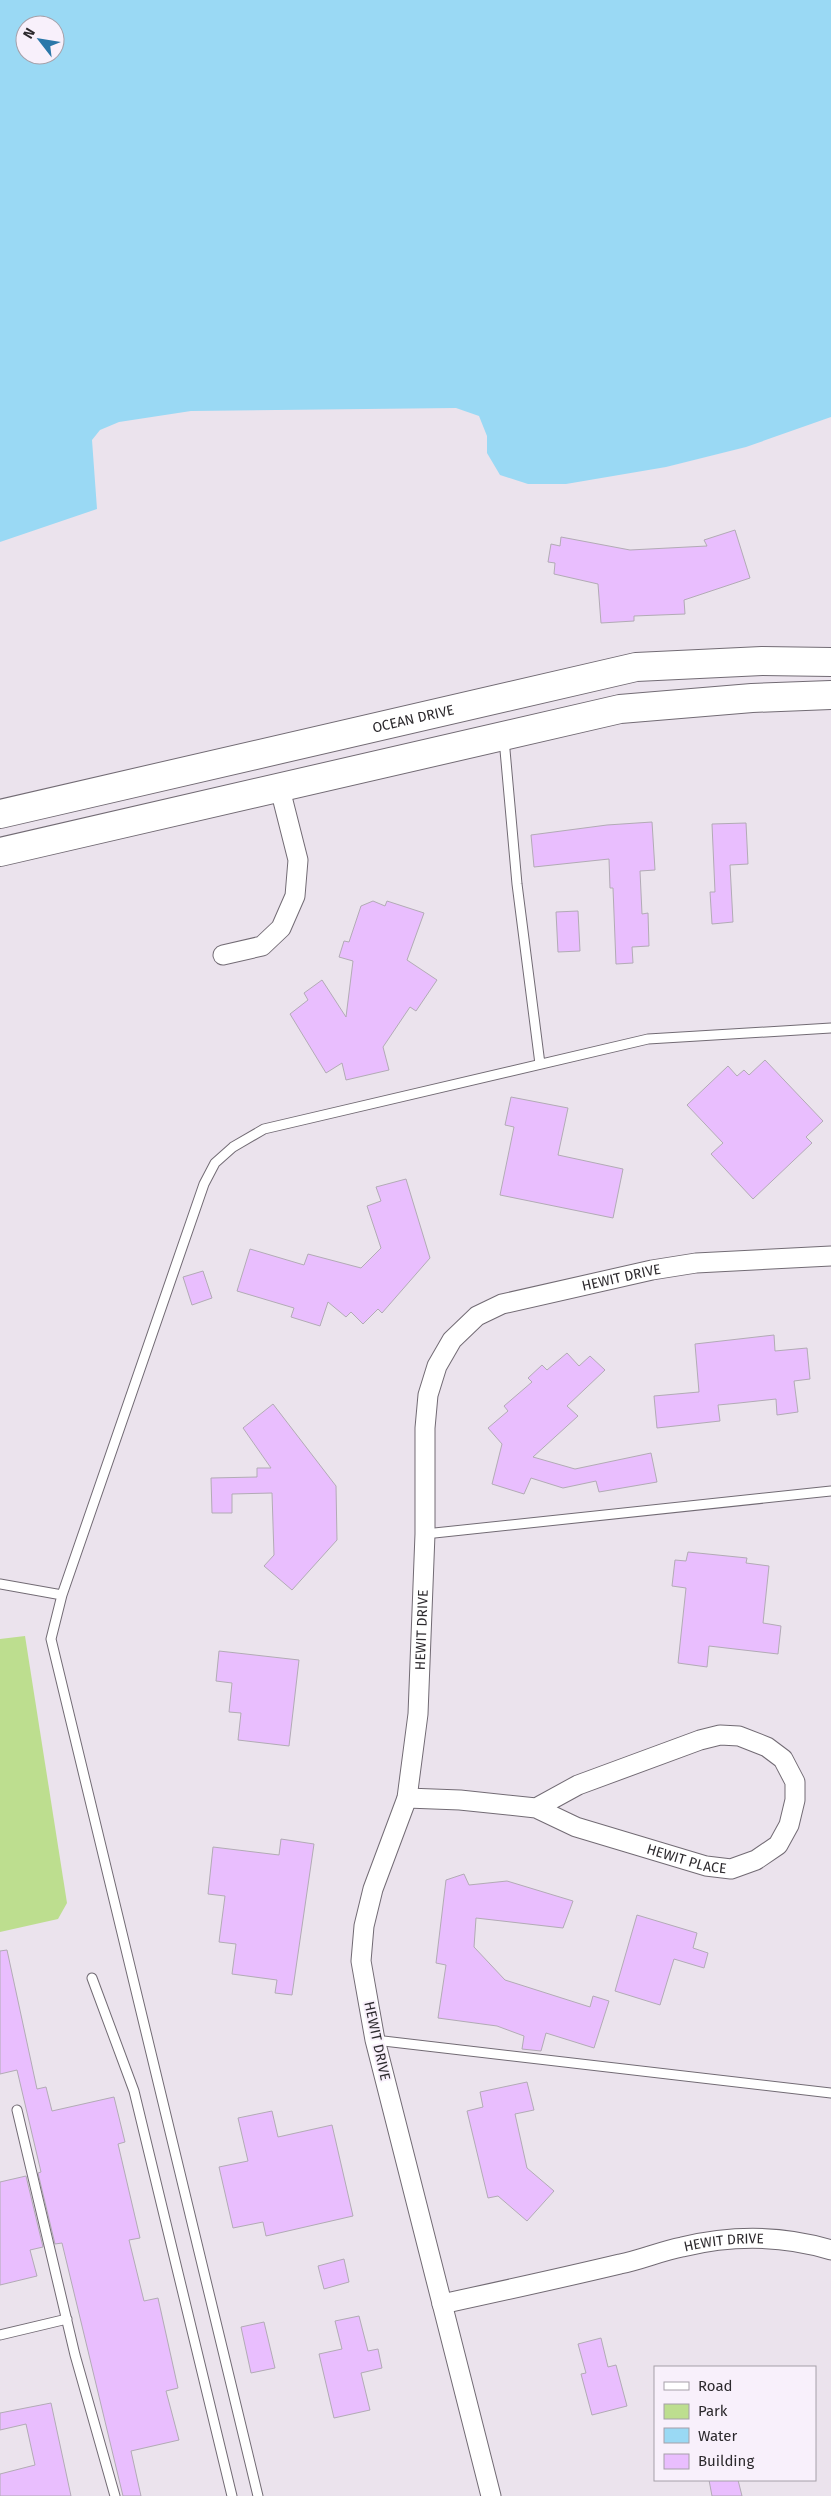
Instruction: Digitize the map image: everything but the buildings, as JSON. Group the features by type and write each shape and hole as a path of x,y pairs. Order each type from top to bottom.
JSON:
{"main road":[{"name":"OCEAN DRIVE","path":"0,814 636,667 762,661 831,662"},
{"path":"0,852 620,710 752,698 831,696"}],"street":[{"path":"223,955 262,946 281,928 295,896 298,860 280,789"},
{"name":"HEWIT DRIVE","path":"491,2496 374,2040 361,1961 364,1926 373,1890 407,1798 418,1714 428,1395 437,1366 452,1340 477,1316 502,1304 652,1270 696,1263 831,1256"},
{"name":"HEWIT PLACE","path":"407,1798 460,1800 536,1808 576,1827 706,1866 731,1870 756,1860 778,1845 789,1825 795,1800 795,1782 783,1759 767,1747 739,1736 720,1735 700,1740 578,1784 536,1808"},
{"name":"HEWIT DRIVE","path":"442,2304 630,2262 682,2247 745,2237 778,2239 831,2250"}],"lane":[{"path":"504,737 517,884 540,1064"},
{"path":"258,2496 50,1639 62,1595 204,1184 215,1163 232,1147 264,1129 648,1039 831,1028"},
{"path":"425,1534 831,1491"},
{"path":"0,1584 62,1595"},
{"path":"92,1978 134,2091 232,2496"},
{"path":"374,2040 831,2093"},
{"path":"17,2110 67,2319 114,2496"},
{"path":"0,2335 67,2319"}],"green space":[{"path":"25,1636 67,1903 58,1919 0,1932 0,1639"}],"water":[{"path":"0,0 831,0 831,417 746,447 666,467 566,484 528,484 500,475 487,453 487,436 479,416 456,408 191,411 119,422 100,430 92,440 97,509 0,542"}]}
